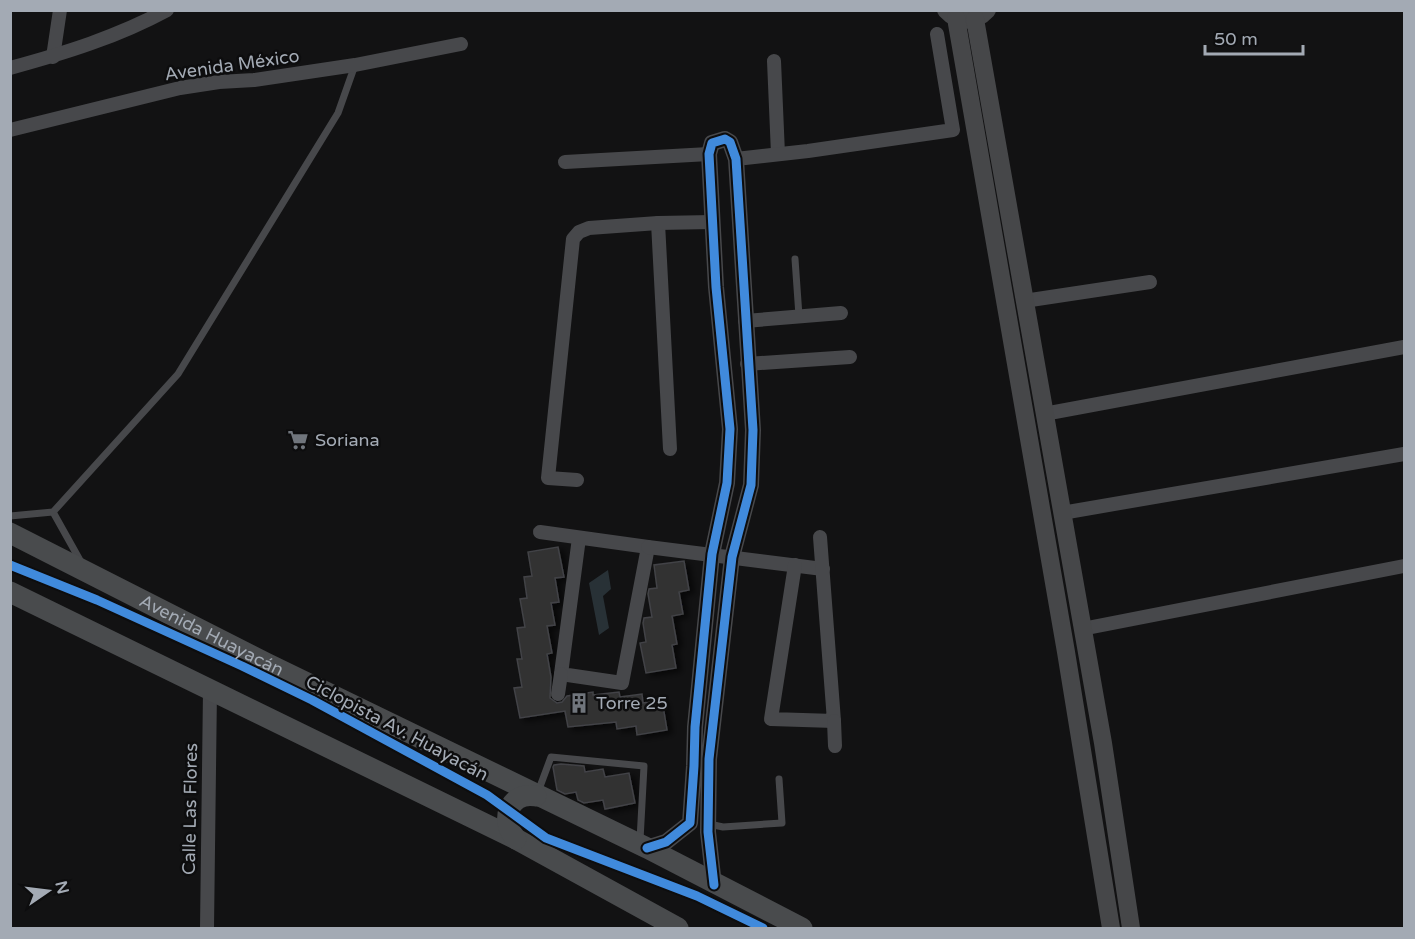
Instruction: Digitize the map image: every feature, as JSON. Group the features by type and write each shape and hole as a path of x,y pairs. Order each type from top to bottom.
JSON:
{"main road":[{"path":"1111,928 1050,562 951,14 968,20 981,15 1024,301 1103,743 1131,928"},
{"name":"Avenida Huayacán","path":"10,533 266,663 643,847 791,925"},
{"path":"1050,562 1070,558"},
{"path":"10,592 516,839 678,928"},
{"path":"516,839 508,828 508,811 523,795 536,796"}],"street":[{"path":"53,57 60,10"},
{"path":"10,68 103,41 161,12"},
{"path":"736,159 953,130 937,34"},
{"name":"Avenida México","path":"10,130 180,88 355,65 461,44"},
{"path":"774,62 778,154"},
{"path":"690,823 694,728 712,554 727,483 730,429 721,342 709,154 712,143 725,139 730,142 736,159 747,364 753,430 751,485 732,557 712,730 709,825 714,885"},
{"path":"565,162 709,154"},
{"path":"577,480 548,478 573,239 579,232 589,228 712,222"},
{"path":"658,223 670,449"},
{"path":"1024,301 1150,282"},
{"path":"745,321 841,313"},
{"path":"721,342 746,340"},
{"path":"1044,414 1404,347"},
{"path":"723,366 850,357"},
{"path":"1062,513 1404,454"},
{"path":"540,532 822,569"},
{"path":"820,537 836,746"},
{"path":"558,694 579,538"},
{"path":"561,674 622,683 648,547"},
{"path":"795,565 771,719 834,721"},
{"path":"1082,629 1404,566"},
{"name":"Calle Las Flores","path":"207,928 210,690"},
{"path":"694,728 712,730"},
{"path":"643,847 666,842 690,823 701,822 709,825"}],"lane":[{"path":"10,516 53,512 178,374 338,113 355,65"},
{"path":"795,259 799,316"},
{"path":"53,512 85,570"},
{"path":"536,796 552,757 644,766 643,847"},
{"path":"709,825 723,827 782,823 779,779"}],"shaded area":[{"path":"608,570 611,589 603,596 609,628 599,635 589,583"}],"building":[{"path":"558,547 564,577 555,578 559,602 551,603 555,625 547,626 552,653 547,654 551,677 550,698 557,703 562,702 567,696 593,692 593,695 619,692 620,697 642,694 643,703 662,700 667,730 637,735 636,726 617,729 616,722 568,727 565,711 520,718 514,688 522,687 517,659 522,659 517,628 525,627 520,599 527,598 524,577 532,576 528,552"},
{"path":"684,561 689,590 679,592 683,614 672,616 677,644 672,645 676,668 646,673 640,643 646,642 644,618 652,617 648,594 649,589 657,588 654,565"},
{"path":"561,764 584,766 585,772 603,769 605,777 629,773 635,803 605,809 603,800 584,803 578,800 576,792 565,794 557,790 553,767"}],"cycle path":[{"path":"647,848 666,842 690,823 695,727 712,554 727,483 730,429 716,287 709,154 712,143 725,139 730,142 736,159 753,430 751,485 732,557 709,759 708,832 714,885"},
{"name":"Ciclopista Av. Huayacán","path":"10,565 97,600 312,700 487,795 546,838 697,896 763,928"}],"place":[{"name":"Soriana","path":"298,440"},
{"name":"Torre 25","path":"579,703"}]}
